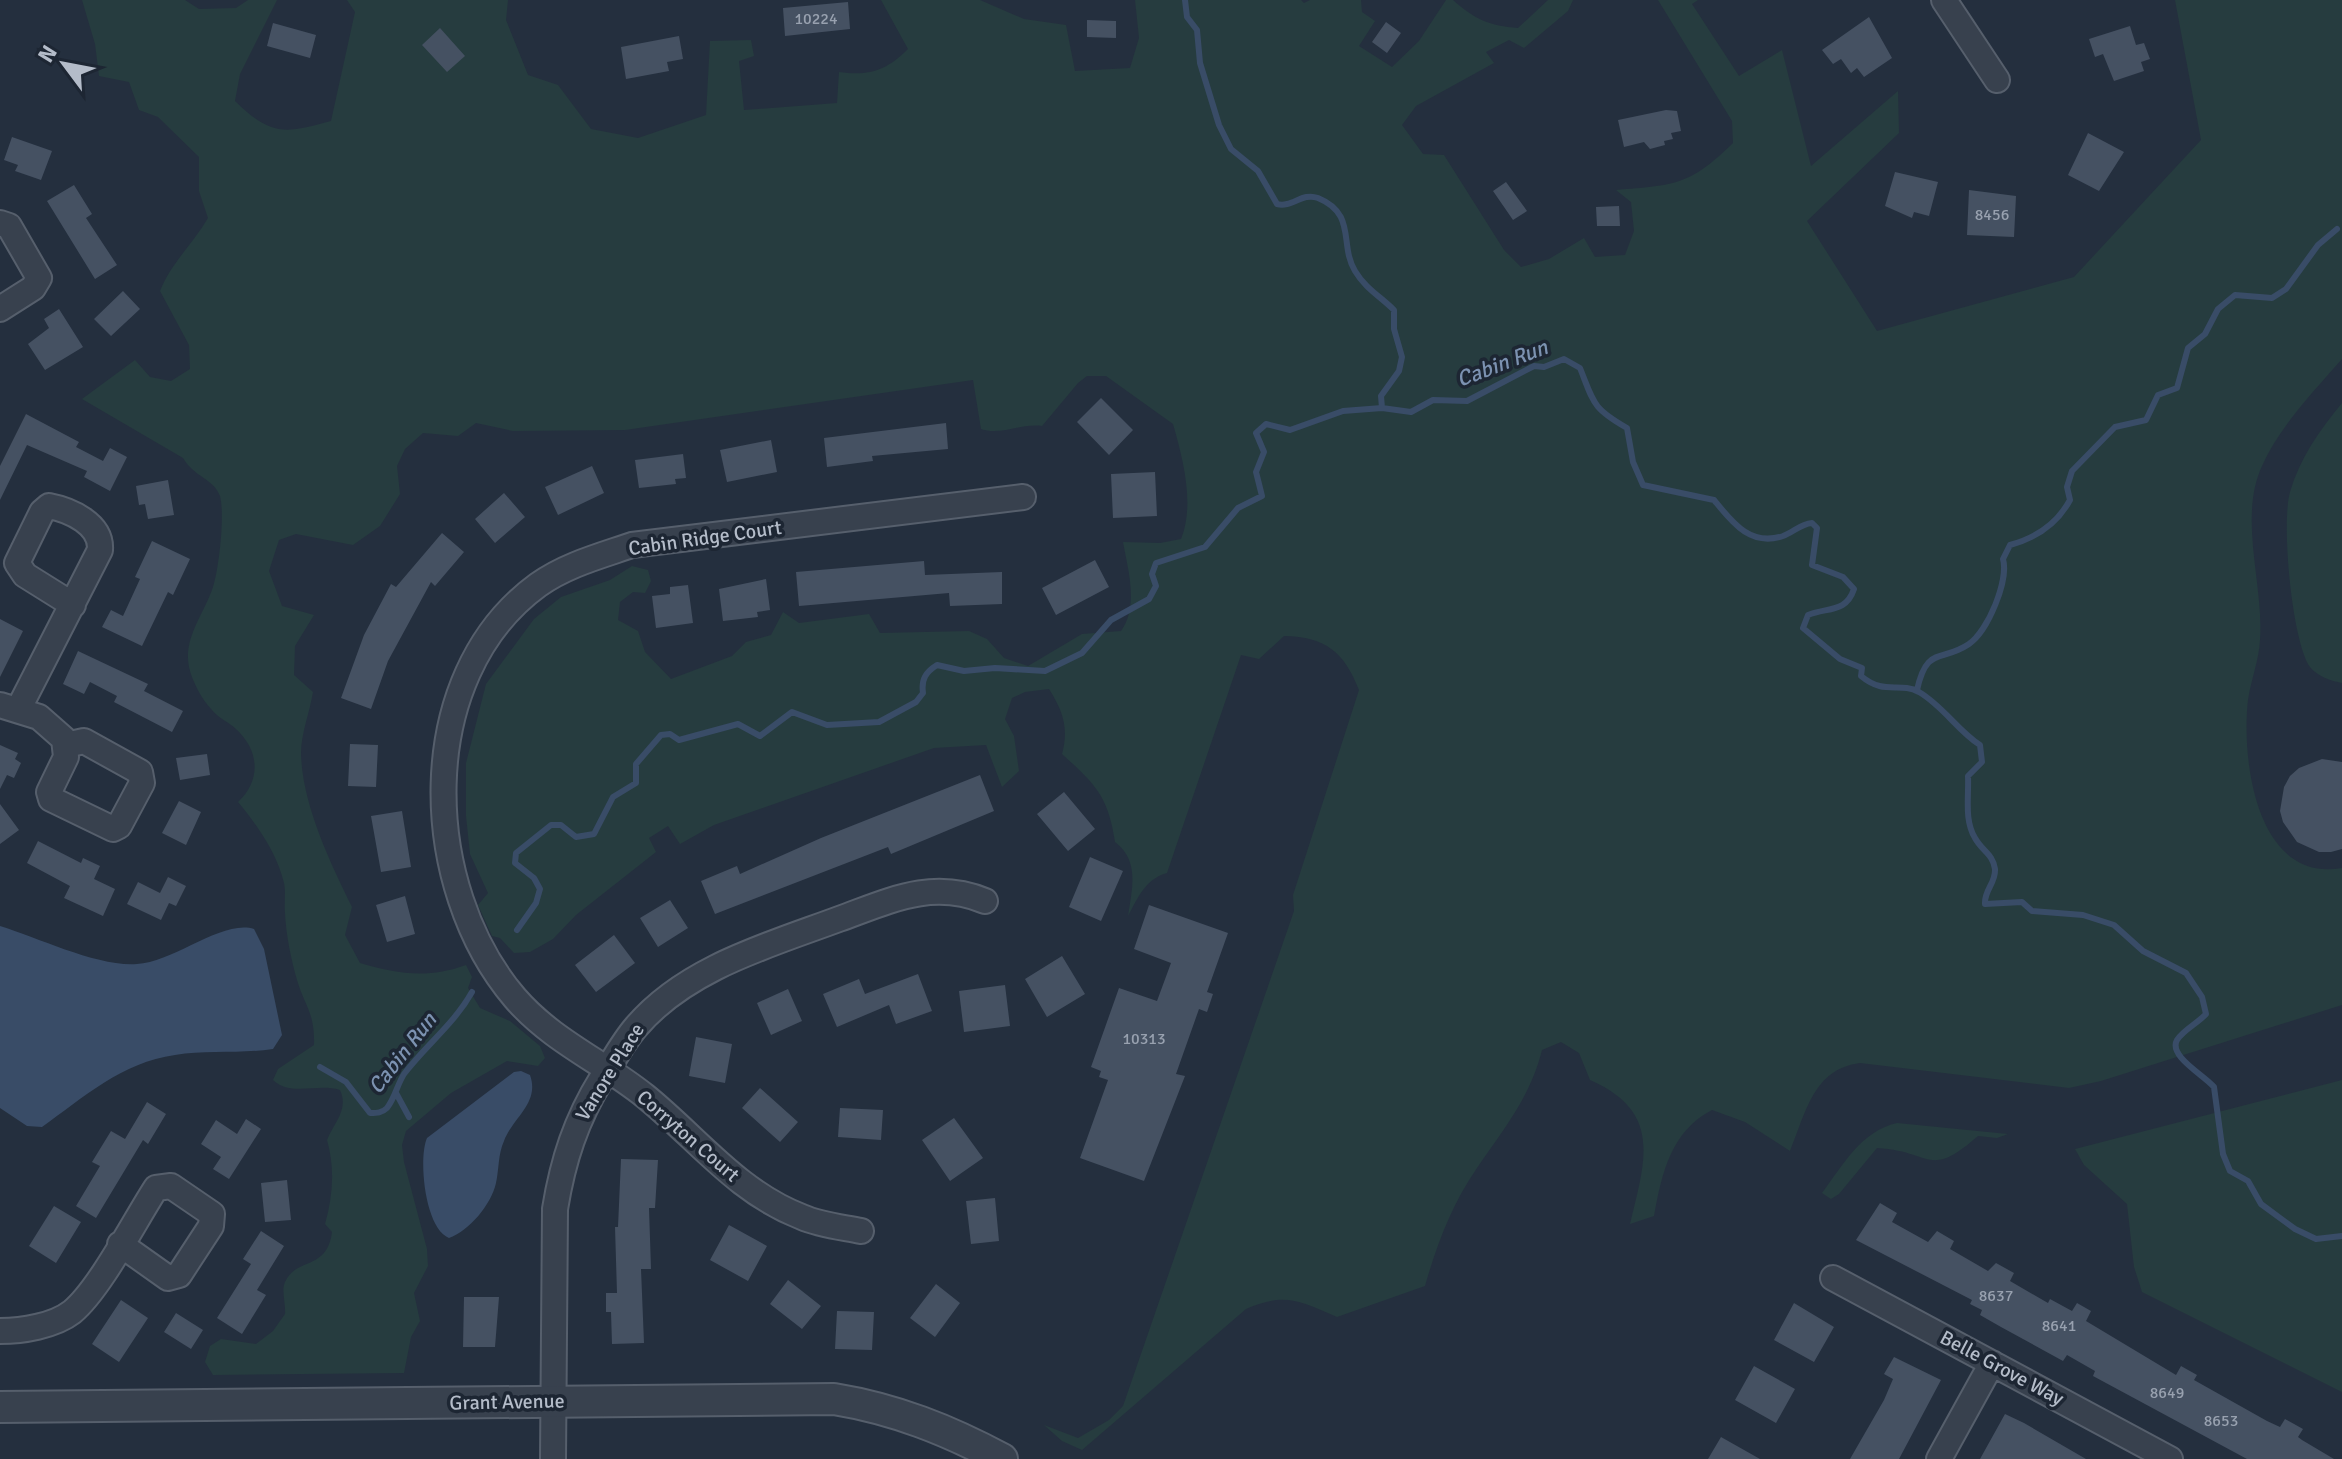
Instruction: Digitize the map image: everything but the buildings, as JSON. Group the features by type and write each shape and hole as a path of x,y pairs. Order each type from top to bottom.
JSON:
{"street":[{"path":"1944,0 1997,80"},
{"path":"0,223 9,226 39,278 33,288 0,309"},
{"name":"Cabin Ridge Court","path":"607,1070 553,1034 517,1000 498,975 472,926 457,879 445,817 443,771 453,707 472,661 503,617 538,585 571,566 632,545 1023,497"},
{"path":"66,745 56,730 9,707 73,605"},
{"name":"Vanore Place","path":"553,1459 555,1209 561,1173 585,1105 647,1014 703,975 745,954 912,892 956,891 985,901"},
{"name":"Corryton Court","path":"607,1070 643,1094 723,1169 756,1193 805,1219 861,1231"},
{"path":"0,1331 38,1326 73,1311 86,1297 120,1244"},
{"name":"Belle Grove Way","path":"1833,1278 2170,1459"},
{"path":"1939,1459 1992,1363"},
{"name":"Grant Avenue","path":"0,1407 834,1399 874,1405 926,1421 1002,1459"}],"green space":[{"path":"82,0 185,0 199,9 236,8 248,0 277,0 240,74 235,101 259,121 289,130 331,121 355,12 347,0 508,0 506,20 528,75 558,85 591,129 638,138 706,115 710,41 751,40 754,56 739,61 744,110 837,103 839,72 876,70 908,49 881,0 980,0 1024,19 1066,25 1075,71 1130,68 1139,38 1135,0 1301,0 1304,3 1310,0 1361,0 1362,12 1375,21 1359,46 1392,67 1419,41 1446,0 1453,0 1483,20 1518,28 1548,0 1573,0 1568,11 1524,48 1509,40 1486,52 1494,63 1416,106 1402,125 1423,154 1444,155 1504,250 1521,267 1549,259 1584,238 1595,257 1625,255 1634,231 1631,202 1616,190 1680,181 1704,168 1733,143 1732,121 1658,0 1698,0 1692,4 1739,76 1782,50 1811,166 1898,91 1899,133 1807,221 1877,331 2074,277 2201,140 2175,0 2342,0 2342,359 2278,437 2255,486 2252,529 2260,640 2248,700 2247,725 2252,784 2260,812 2273,838 2290,857 2313,868 2342,868 2342,1005 2101,1081 2069,1088 1860,1063 1844,1067 1821,1083 1813,1095 1790,1151 1745,1122 1712,1110 1698,1119 1678,1141 1671,1155 1654,1216 1630,1224 1643,1159 1639,1123 1629,1107 1613,1093 1590,1080 1579,1053 1561,1042 1542,1050 1523,1098 1460,1196 1440,1240 1425,1286 1337,1317 1282,1300 1246,1309 1082,1450 1062,1441 1044,1425 1078,1438 1109,1420 1123,1406 1294,911 1293,895 1359,690 1347,666 1332,649 1299,637 1284,636 1259,659 1241,655 1167,873 1148,884 1128,916 1132,876 1128,858 1115,842 1109,813 1099,792 1062,754 1065,736 1063,720 1049,689 1025,692 1012,698 1005,719 1014,736 1019,771 1002,787 986,745 934,748 714,825 680,844 668,826 649,838 656,852 576,915 553,939 530,952 514,953 500,938 492,936 478,905 488,893 470,854 466,763 486,684 534,619 561,597 610,580 632,566 648,570 651,581 645,593 633,592 620,602 618,620 638,631 645,652 671,679 732,656 746,642 771,635 783,612 799,623 869,614 880,633 969,631 987,639 1004,658 1028,666 1082,634 1121,631 1131,599 1123,542 1160,543 1181,539 1187,497 1184,467 1173,424 1106,376 1087,376 1078,383 1042,426 996,431 981,429 973,380 625,430 513,431 476,423 458,436 423,433 405,449 397,466 400,494 380,526 353,545 296,534 279,540 269,571 282,606 314,615 295,646 294,675 313,692 301,746 303,772 319,832 352,907 345,935 360,963 413,973 439,972 466,965 472,977 468,988 480,1008 510,1021 540,1046 545,1058 538,1066 507,1061 451,1093 406,1131 402,1145 404,1162 427,1249 428,1266 414,1293 420,1321 411,1337 404,1373 213,1375 205,1362 210,1346 221,1339 256,1344 273,1331 285,1314 284,1285 290,1274 318,1258 329,1244 332,1232 325,1224 332,1172 327,1140 343,1104 340,1090 288,1088 273,1080 278,1069 314,1045 313,1025 291,955 285,886 266,840 238,802 246,794 254,775 250,747 233,727 214,713 198,690 189,667 189,646 215,579 222,528 220,496 183,458 82,399 135,360 150,377 171,381 190,369 189,345 160,291 170,271 208,218 199,191 199,157 158,117 139,110 129,82 99,76 95,44"},
{"path":"2342,403 2342,683 2316,673 2304,653 2293,608 2287,529 2290,492 2299,468 2318,434"},
{"path":"2342,1080 2342,1392 2142,1292 2134,1267 2127,1204 2084,1165 2075,1149"},
{"path":"1897,1123 2008,1134 1997,1138 1978,1136 1949,1157 1939,1160 1877,1148 1839,1194 1831,1199 1822,1193 1863,1141 1884,1127"}],"water":[{"path":"0,926 87,956 122,964 151,962 228,930 254,929 264,949 282,1035 273,1049 187,1054 138,1065 88,1093 42,1127 27,1126 0,1108"},
{"path":"514,1072 530,1075 531,1094 504,1141 493,1191 471,1223 449,1238 434,1222 429,1208 423,1161 427,1138"}],"waterway":[{"path":"1185,0 1187,17 1197,30 1200,63 1219,125 1231,149 1258,171 1277,204 1312,197 1338,212 1355,271 1394,310 1394,329 1402,357 1399,371 1381,396 1382,408"},
{"path":"1917,690 1925,666 1930,661 1969,644 1983,628 2000,592 2003,559 2010,545 2037,534 2059,516 2070,500 2067,487 2072,471 2115,427 2146,420 2158,395 2177,388 2188,348 2205,334 2218,309 2235,295 2272,298 2286,289 2318,245 2337,229"},
{"name":"Cabin Run","path":"517,930 536,903 540,889 534,878 515,863 516,853 551,825 561,825 576,837 594,834 613,797 636,783 636,764 661,735 670,734 679,740 738,724 760,736 792,712 827,725 879,722 916,702 923,693 925,676 937,665 964,671 995,668 1045,671 1082,653 1111,620 1149,599 1156,586 1152,574 1156,563 1205,547 1238,508 1262,496 1256,472 1264,452 1256,433 1266,424 1290,430 1343,411 1382,408 1411,412 1433,400 1467,401 1534,366 1544,367 1564,359 1580,368 1600,409 1627,428 1633,462 1643,485 1714,500 1743,530 1761,538 1783,536 1812,523 1817,528 1812,565 1843,577 1854,589 1851,597 1841,606 1808,615 1803,628 1840,659 1862,668 1861,676 1870,682 1919,692 1980,745 1982,762 1968,776 1968,808 1972,831 1995,869 1985,904 2022,902 2032,911 2083,915 2114,925 2143,951 2186,973 2202,997 2206,1014 2180,1036 2176,1046 2182,1059 2214,1087 2223,1154 2230,1171 2248,1181 2261,1204 2295,1229 2316,1239 2342,1236"},
{"name":"Cabin Run","path":"320,1067 346,1082 370,1113 383,1111 412,1063 457,1014 472,992"},
{"path":"396,1093 409,1117"}]}
